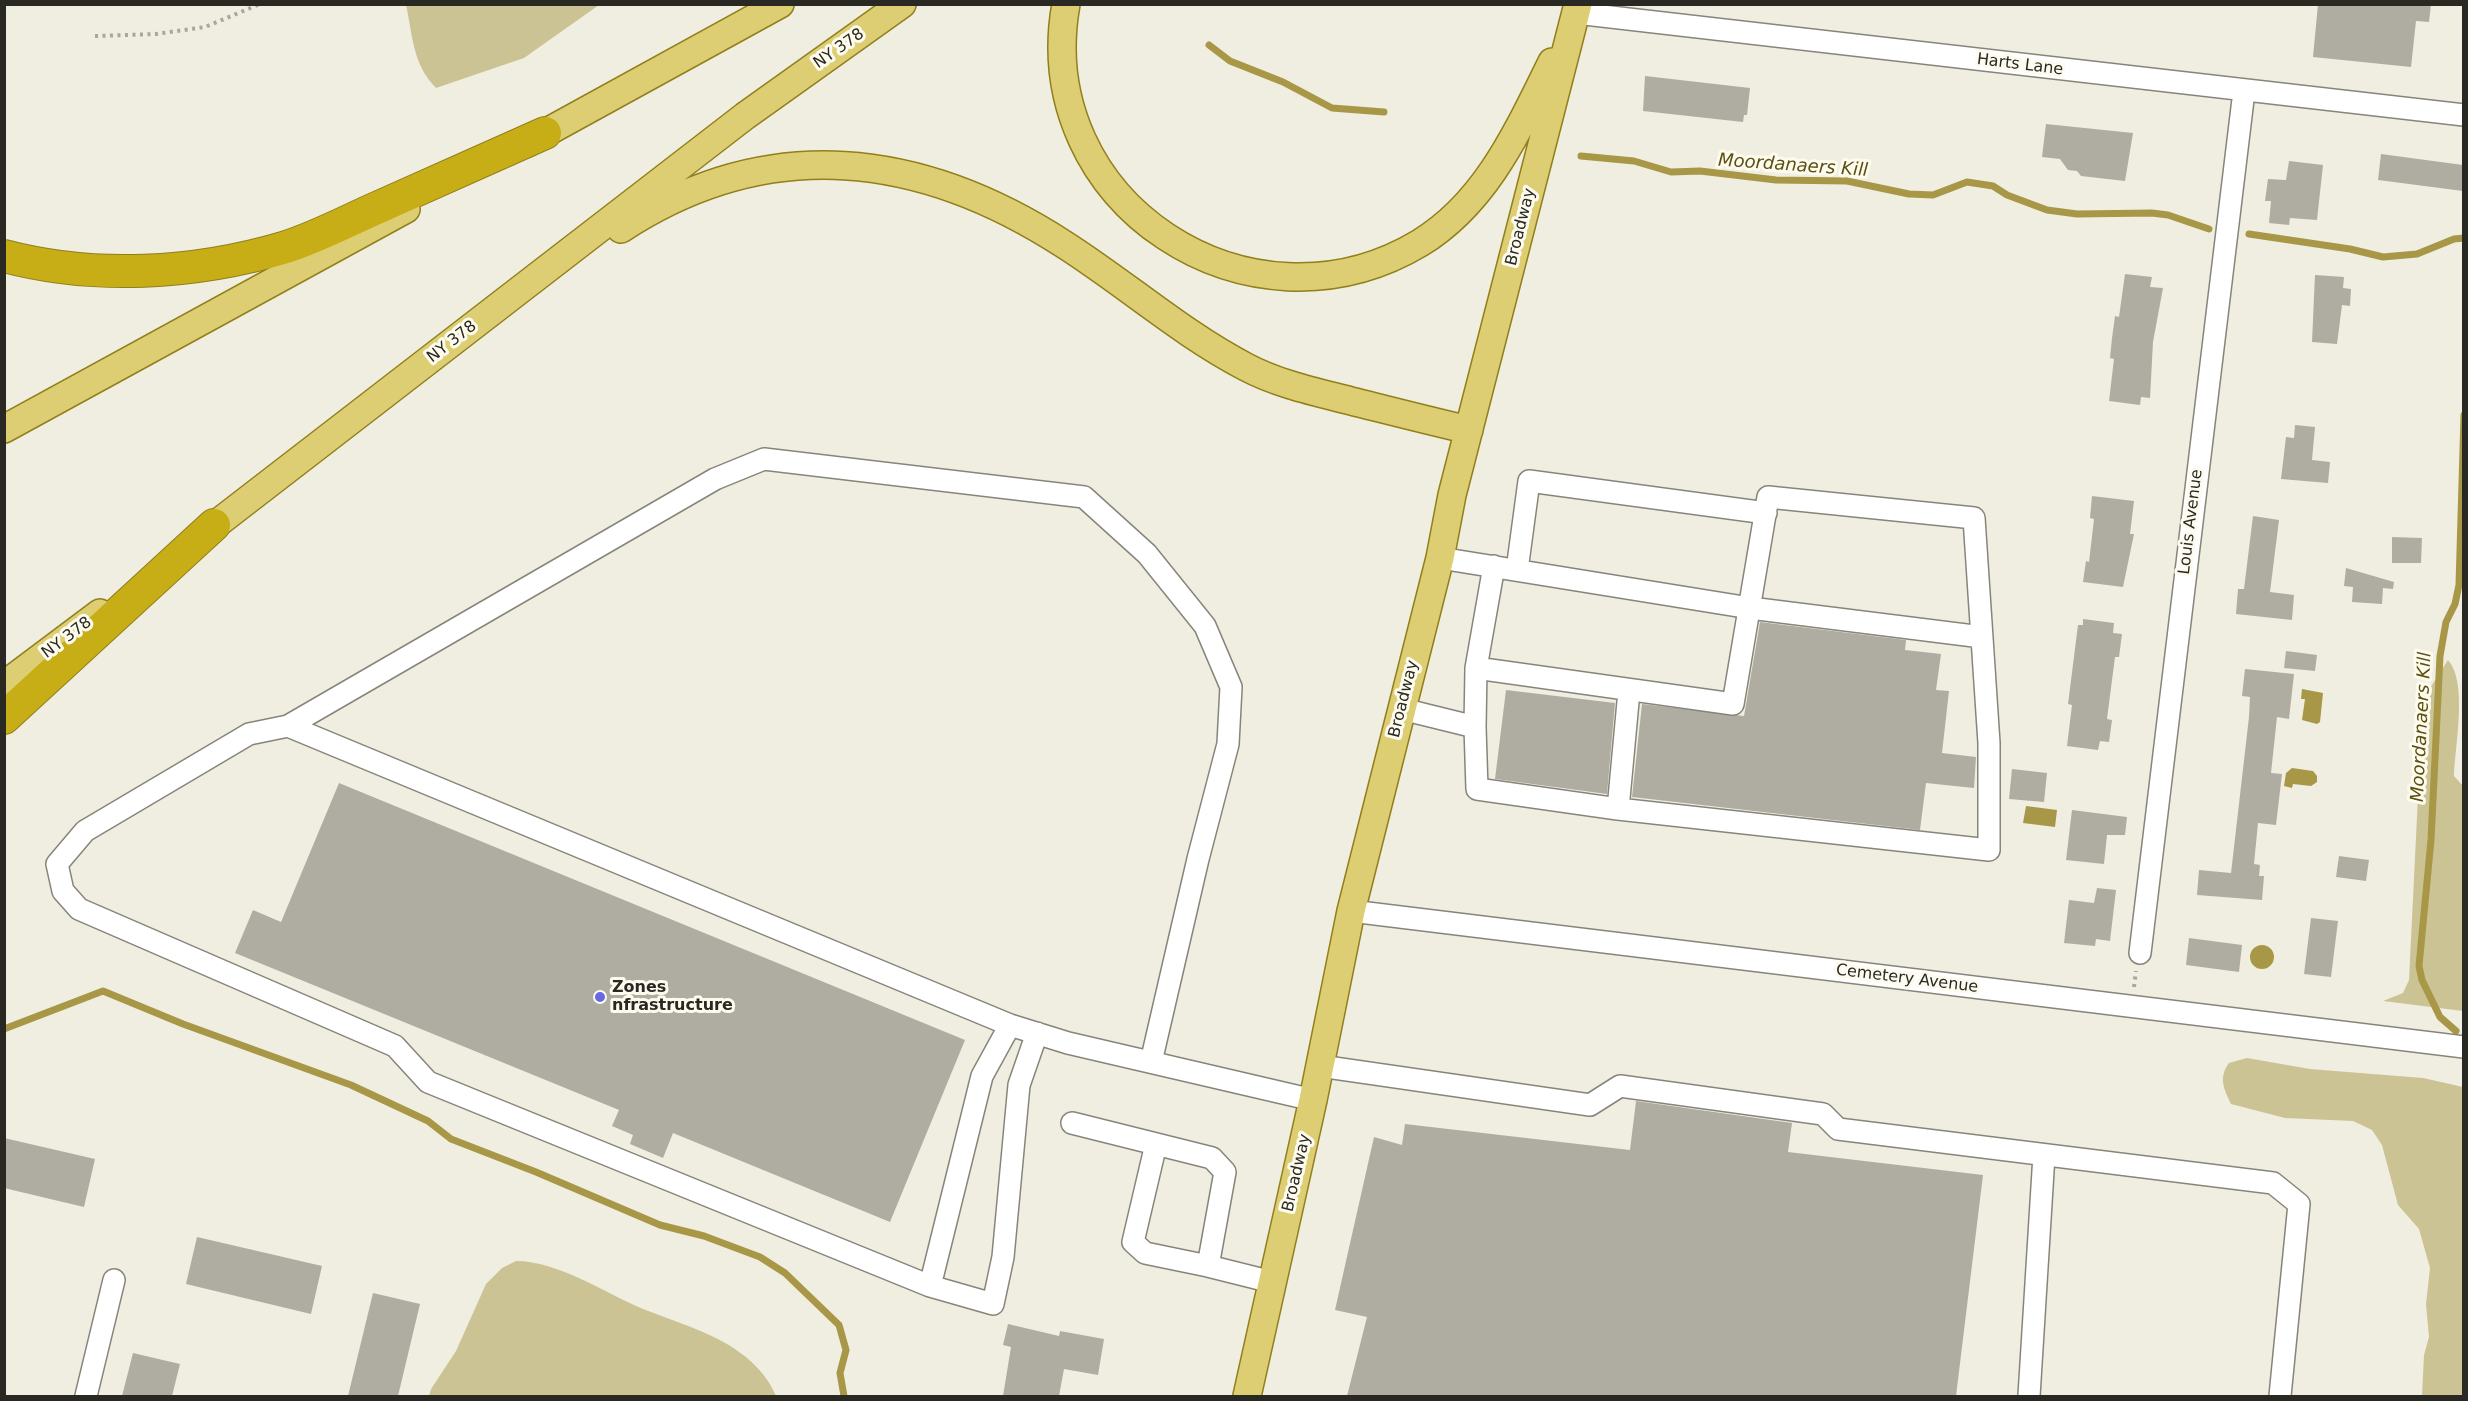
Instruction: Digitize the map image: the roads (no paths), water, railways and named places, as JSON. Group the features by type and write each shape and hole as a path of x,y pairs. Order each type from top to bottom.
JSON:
{"highway":[{"path":"4,256 61,267 136,271 213,264 250,256 317,234 545,133"},
{"path":"4,718 214,525"}],"main road":[{"path":"722,37 769,4"},
{"path":"4,429 780,4"},
{"name":"NY 378","path":"4,684 745,116 902,4"},
{"path":"1066,4 1063,69 1069,100 1090,155 1123,201 1145,222 1199,257 1231,268 1266,276 1299,279 1330,276 1391,258 1448,223 1494,172 1512,143 1577,9"},
{"name":"Broadway","path":"1247,1396 1313,1100 1352,911 1440,558 1469,430 1577,9"},
{"path":"460,336 627,225 692,193 726,180 772,170 829,164 864,166 934,180 999,207 1064,244 1184,330 1248,368 1321,393 1469,430"}],"street":[{"name":"Harts Lane","path":"1577,9 2244,91 2463,115"},
{"name":"Louis Avenue","path":"2140,953 2244,91"},
{"path":"1037,1033 1019,1085 1003,1257 993,1304 930,1286 428,1082 395,1046 79,909 63,891 57,864 85,831 249,734 288,726 716,479 764,459 1084,496 1147,554 1205,626 1231,687 1228,744 1198,859 1151,1062"},
{"path":"1517,570 1529,481 1766,513"},
{"path":"1476,668 1733,704 1768,497 1974,518 1989,743 1989,850 1618,809 1477,789 1474,727 1476,668 1494,566"},
{"path":"1440,558 1750,608 1982,637"},
{"path":"1618,809 1629,691"},
{"path":"1402,710 1474,727"},
{"path":"288,726 1010,1025 1151,1062 1313,1100"},
{"name":"Cemetery Avenue","path":"1352,911 2463,1047"},
{"path":"930,1286 982,1076 1010,1025"},
{"path":"1320,1066 1590,1105 1620,1086 1823,1114 1838,1129 2273,1183 2298,1204 2280,1396"},
{"path":"1072,1123 1212,1158 1225,1172 1208,1266"},
{"path":"1156,1144 1133,1242 1145,1253 1272,1282"},
{"path":"2029,1396 2044,1155"},
{"path":"86,1396 114,1280"}],"waterway":[{"name":"Moordanaers Kill","path":"1209,45 1230,61 1283,82 1332,108 1384,112"},
{"name":"Moordanaers Kill","path":"1581,156 1634,161 1671,172 1700,171 1776,180 1847,181 1909,194 1933,195 1967,182 1993,186 2007,195 2047,210 2077,214 2152,213 2168,215 2209,229"},
{"name":"Moordanaers Kill","path":"2249,234 2350,249 2383,257 2417,254 2454,239 2464,238"},
{"name":"Moordanaers Kill","path":"2456,1031 2440,1017 2422,980 2419,966 2431,840 2440,656 2446,622 2455,604 2459,585 2464,415"},
{"path":"4,1029 103,991 183,1024 351,1085 428,1121 451,1139 536,1172 660,1225 704,1236 760,1257 785,1273 839,1325 846,1350 840,1373 844,1396"}],"place":[{"name":"Zones nfrastructure","path":"600,997"}]}
